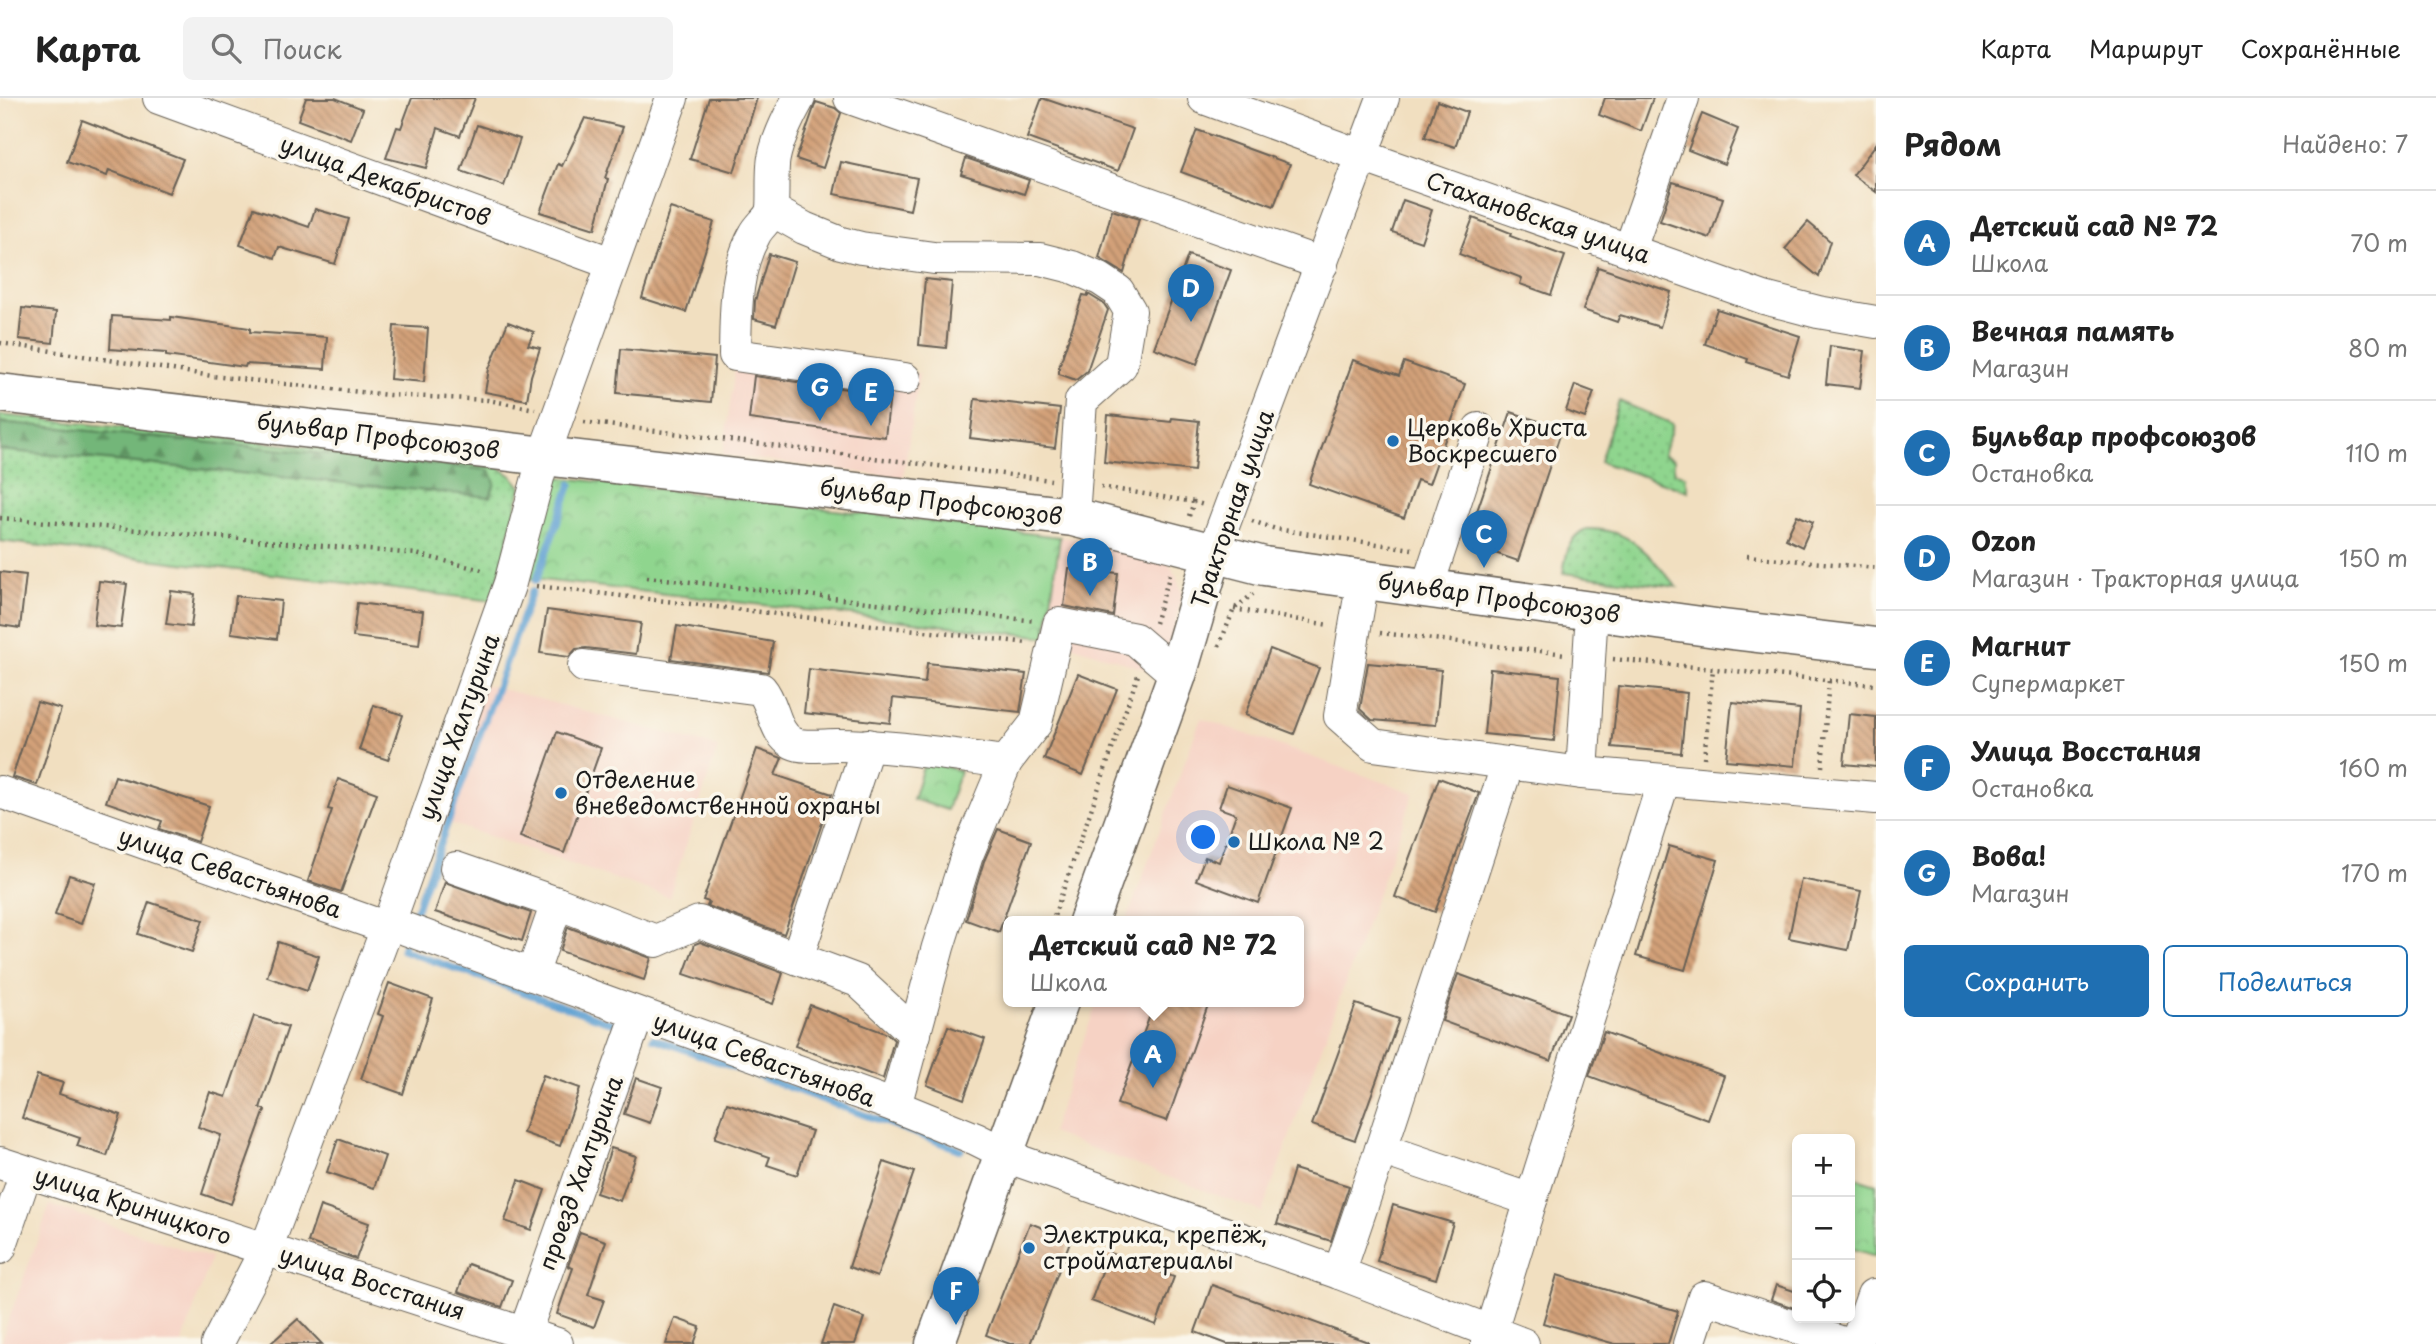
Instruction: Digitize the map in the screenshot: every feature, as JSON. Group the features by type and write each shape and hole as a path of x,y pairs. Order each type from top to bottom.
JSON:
{"main road":[{"name":"бульвар Профсоюзов","path":"0,393 544,455 1074,500 1196,549 1264,566 1363,579 1432,570 1592,611 1876,647"},
{"name":"Тракторная улица","path":"1090,916 1177,675 1196,549"},
{"path":"935,1344 1057,1007"}],"street":[{"name":"улица Декабристов","path":"159,98 611,263"},
{"name":"улица Халтурина","path":"218,1343 266,1249 389,923 510,583 544,455 672,98"},
{"path":"799,98 788,118 774,157 772,210 755,233 736,290 735,355 905,379"},
{"path":"850,98 1322,264"},
{"name":"Стахановская улица","path":"1204,98 1764,298 1818,312 1876,322"},
{"name":"Тракторная улица","path":"1196,549 1228,514 1383,98"},
{"path":"1630,249 1683,98"},
{"path":"772,210 804,228 851,246 934,258 1040,259 1072,267 1100,279 1118,292 1130,311 1121,365 1081,401 1074,500"},
{"path":"1432,570 1479,429"},
{"path":"1363,579 1340,716 1373,745 1582,773 1876,798"},
{"path":"1582,773 1592,611"},
{"path":"895,1106 938,947 967,855 1006,762 1036,723 1056,635 1135,639 1177,675"},
{"path":"584,666 761,689 768,697 776,723 783,734 795,744 868,745 1006,762"},
{"path":"797,958 868,745"},
{"path":"1339,1273 1508,763"},
{"path":"1489,1338 1664,780"},
{"name":"улица Севастьянова","path":"0,792 376,924 389,923 895,1106 976,1139 1005,1155 1339,1273 1489,1338 1523,1344"},
{"path":"456,868 656,941 699,922 858,981 915,1034"},
{"path":"532,975 557,903"},
{"name":"проезд Халтурина","path":"525,1332 638,1014"},
{"path":"1381,1149 1531,1199"},
{"path":"0,1248 13,1167"},
{"name":"улица Криницкого","path":"13,1167 266,1249"},
{"name":"улица Восстания","path":"266,1249 557,1344"},
{"path":"1856,1344 1873,1295 1876,1296"},
{"path":"1689,1344 1704,1297 1846,1344"}],"path":[{"path":"0,343 212,376 389,395 488,400 559,414 589,423 1074,500 1194,502"},
{"path":"1228,514 1432,570"},
{"path":"0,518 416,554 481,569 510,583 1056,635"},
{"path":"1054,916 1147,650 1196,549"},
{"path":"1747,556 1876,568"},
{"path":"647,577 1056,635"},
{"path":"1234,608 1356,630 1876,685"},
{"path":"1702,783 1713,669"},
{"path":"1819,793 1829,680"}],"shaded area":[{"path":"738,347 919,374 903,478 723,455"},
{"path":"1060,537 1123,544 1163,558 1170,565 1182,594 1163,675 1046,637"},
{"path":"483,684 718,747 669,897 435,818"},
{"path":"1201,718 1414,793 1262,1212 1051,1133 1095,1007 1304,1007 1304,916 1128,916"},
{"path":"50,1205 211,1258 182,1344 0,1344"}],"green space":[{"path":"1619,401 1673,424 1663,455 1674,460 1674,472 1686,476 1688,491 1600,462"},
{"path":"0,415 498,467 513,477 521,487 493,601 0,541"},
{"path":"0,422 490,470 495,483 490,497 0,450"},
{"path":"558,477 1060,537 1046,637 523,578"},
{"path":"1586,529 1616,533 1639,546 1677,587 1563,573 1571,542"},
{"path":"925,760 960,771 947,810 913,799"},
{"path":"1855,1177 1876,1184 1876,1256 1855,1250"}],"building":[{"path":"306,98 335,98 363,109 351,140 298,120"},
{"path":"412,98 475,98 460,136 438,128 426,168 386,158 397,127 401,128"},
{"path":"709,98 757,98 734,172 690,159"},
{"path":"1042,98 1133,129 1118,171 1027,138"},
{"path":"1605,98 1653,98 1641,131 1599,115"},
{"path":"1437,101 1467,112 1455,147 1425,137"},
{"path":"816,102 835,108 841,113 823,168 796,159"},
{"path":"1702,114 1738,129 1724,164 1688,150"},
{"path":"585,118 623,127 605,178 608,179 595,229 540,212 558,164 562,166"},
{"path":"82,120 183,159 169,193 109,170 107,176 67,162"},
{"path":"477,125 520,139 504,186 461,171"},
{"path":"1197,130 1290,164 1274,206 1181,172"},
{"path":"1876,144 1876,192 1853,175"},
{"path":"966,158 1029,180 1024,194 961,174"},
{"path":"841,162 917,178 910,210 834,194"},
{"path":"1673,182 1723,198 1710,238 1660,221"},
{"path":"1403,200 1432,210 1421,242 1392,232"},
{"path":"254,208 309,227 315,209 349,219 335,264 279,247 275,258 240,245"},
{"path":"670,208 714,222 686,312 642,298"},
{"path":"1112,210 1139,219 1124,273 1099,258"},
{"path":"1473,218 1511,233 1510,236 1565,256 1551,295 1520,284 1522,278 1459,254"},
{"path":"1808,222 1830,241 1819,277 1785,249"},
{"path":"769,254 795,262 776,325 754,319 755,301"},
{"path":"1188,255 1231,270 1197,364 1154,348"},
{"path":"1598,267 1671,292 1660,327 1620,315 1617,322 1583,310"},
{"path":"925,279 952,282 946,348 919,345"},
{"path":"1088,294 1104,304 1108,310 1087,371 1076,380 1059,374 1059,367 1083,295"},
{"path":"22,308 56,312 53,343 19,339"},
{"path":"1717,309 1800,336 1788,375 1747,362 1748,359 1705,344"},
{"path":"112,316 171,320 171,317 250,328 250,332 327,337 325,369 246,364 245,367 166,356 166,353 110,349"},
{"path":"508,322 534,332 528,345 540,348 527,400 485,392 489,369"},
{"path":"394,326 428,328 424,382 390,379"},
{"path":"1830,346 1865,351 1860,388 1826,384"},
{"path":"621,349 715,358 711,402 617,393"},
{"path":"1353,360 1399,376 1404,362 1465,384 1429,484 1417,480 1404,518 1309,484"},
{"path":"754,376 890,395 885,437 749,419"},
{"path":"1575,385 1594,392 1585,418 1566,411"},
{"path":"975,399 1060,409 1055,448 970,438"},
{"path":"1511,412 1562,429 1518,561 1466,543"},
{"path":"1108,415 1171,422 1172,418 1199,421 1194,471 1104,462"},
{"path":"1797,515 1813,522 1802,547 1786,539"},
{"path":"1069,568 1118,573 1113,616 1064,606"},
{"path":"0,572 26,575 20,628 0,625"},
{"path":"99,581 127,584 121,628 94,625"},
{"path":"171,591 195,594 191,627 166,624"},
{"path":"236,596 281,601 277,639 231,633"},
{"path":"357,603 423,611 419,645 353,637"},
{"path":"547,610 641,623 636,654 586,648 576,649 569,657 540,653"},
{"path":"677,626 773,642 768,672 671,659"},
{"path":"1270,649 1319,668 1294,734 1245,715"},
{"path":"927,663 1026,674 1020,712 893,698 890,723 804,713 809,669 925,683"},
{"path":"1368,663 1441,670 1436,725 1372,720 1360,709"},
{"path":"1490,669 1560,676 1554,741 1484,734"},
{"path":"1078,674 1117,689 1083,775 1044,759"},
{"path":"1618,686 1687,693 1681,753 1612,747"},
{"path":"37,702 61,709 37,785 12,777"},
{"path":"1732,702 1800,709 1795,766 1726,760"},
{"path":"374,705 403,715 388,760 359,750"},
{"path":"1849,714 1876,717 1876,767 1844,764"},
{"name":"Отделение вневедомственной охраны","path":"557,732 601,748 564,853 520,837"},
{"path":"757,749 782,758 775,775 832,794 784,934 707,906 709,902 703,900"},
{"path":"115,776 209,806 197,842 159,829 162,821 106,802"},
{"path":"1439,778 1479,793 1435,912 1395,897"},
{"path":"338,779 377,793 341,892 308,881 332,810 328,809"},
{"path":"1227,785 1292,808 1258,903 1196,880 1205,857 1219,862 1236,814 1219,808"},
{"path":"998,829 1031,841 999,932 966,920 984,861"},
{"path":"1669,846 1718,860 1685,970 1636,956"},
{"path":"69,875 95,883 81,924 55,915"},
{"path":"1801,879 1861,891 1848,950 1789,938"},
{"path":"445,882 531,913 522,941 435,912"},
{"path":"149,902 203,920 192,952 138,934"},
{"path":"568,927 651,958 644,980 560,951"},
{"path":"278,942 319,956 307,991 267,977"},
{"path":"700,942 783,973 773,1004 684,974 695,944"},
{"path":"1458,974 1568,1014 1551,1061 1442,1021"},
{"path":"389,983 433,999 403,1094 361,1079 383,1016 378,1014"},
{"path":"1356,1004 1399,1019 1355,1140 1312,1125"},
{"path":"810,1005 888,1034 894,1040 883,1079 795,1046"},
{"path":"1153,1007 1207,1007 1167,1121 1117,1104"},
{"path":"254,1016 288,1027 260,1108 265,1110 231,1204 202,1194 221,1135 198,1127 210,1092 226,1097"},
{"path":"948,1026 985,1039 964,1099 927,1085"},
{"path":"1604,1032 1724,1076 1708,1120 1589,1076"},
{"path":"37,1075 63,1083 59,1094 121,1115 107,1156 77,1146 80,1138 22,1118"},
{"path":"543,1075 580,1088 560,1146 523,1133"},
{"path":"636,1078 662,1087 650,1123 624,1114"},
{"path":"727,1103 812,1131 797,1175 767,1165 770,1157 715,1138"},
{"path":"338,1139 385,1156 374,1188 327,1172"},
{"path":"611,1148 636,1156 620,1201 596,1193"},
{"path":"884,1162 914,1172 877,1277 849,1267"},
{"path":"1294,1169 1349,1186 1331,1241 1277,1224"},
{"path":"519,1180 545,1190 531,1230 505,1221"},
{"path":"1393,1205 1453,1223 1436,1279 1377,1261"},
{"path":"320,1206 369,1223 356,1259 308,1242"},
{"path":"1030,1223 1071,1239 1030,1344 1010,1344 986,1335"},
{"path":"580,1232 606,1241 588,1295 604,1300 594,1327 557,1314 573,1268 568,1266"},
{"path":"1109,1253 1174,1277 1156,1325 1091,1301"},
{"path":"468,1264 512,1280 502,1307 458,1292"},
{"path":"1557,1275 1678,1311 1668,1344 1615,1344 1543,1323"},
{"path":"1212,1285 1368,1344 1227,1344 1195,1332"},
{"path":"1776,1285 1792,1290 1792,1307 1771,1300"},
{"path":"834,1307 864,1318 855,1344 821,1344"},
{"path":"675,1318 700,1327 694,1344 666,1344"},
{"path":"298,1319 322,1344 270,1344"}],"waterway":[{"path":"536,581 571,484"},
{"path":"412,921 532,591"},
{"path":"404,943 402,950 617,1025"},
{"path":"653,1038 961,1150"}],"place":[{"name":"Ozon","path":"1191,322"},
{"name":"Вова!","path":"820,421"},
{"name":"Магнит","path":"871,426"},
{"name":"Церковь Христа Воскресшего","path":"1393,441"},
{"name":"Бульвар профсоюзов","path":"1484,568"},
{"name":"Вечная память","path":"1090,596"},
{"name":"Отделение вневедомственной охраны","path":"561,793"},
{"name":"Школа № 2","path":"1234,842"},
{"name":"Детский сад № 72","path":"1153,1088"},
{"name":"Электрика, крепёж, стройматериалы","path":"1029,1248"},
{"name":"Улица Восстания","path":"956,1325"}]}
